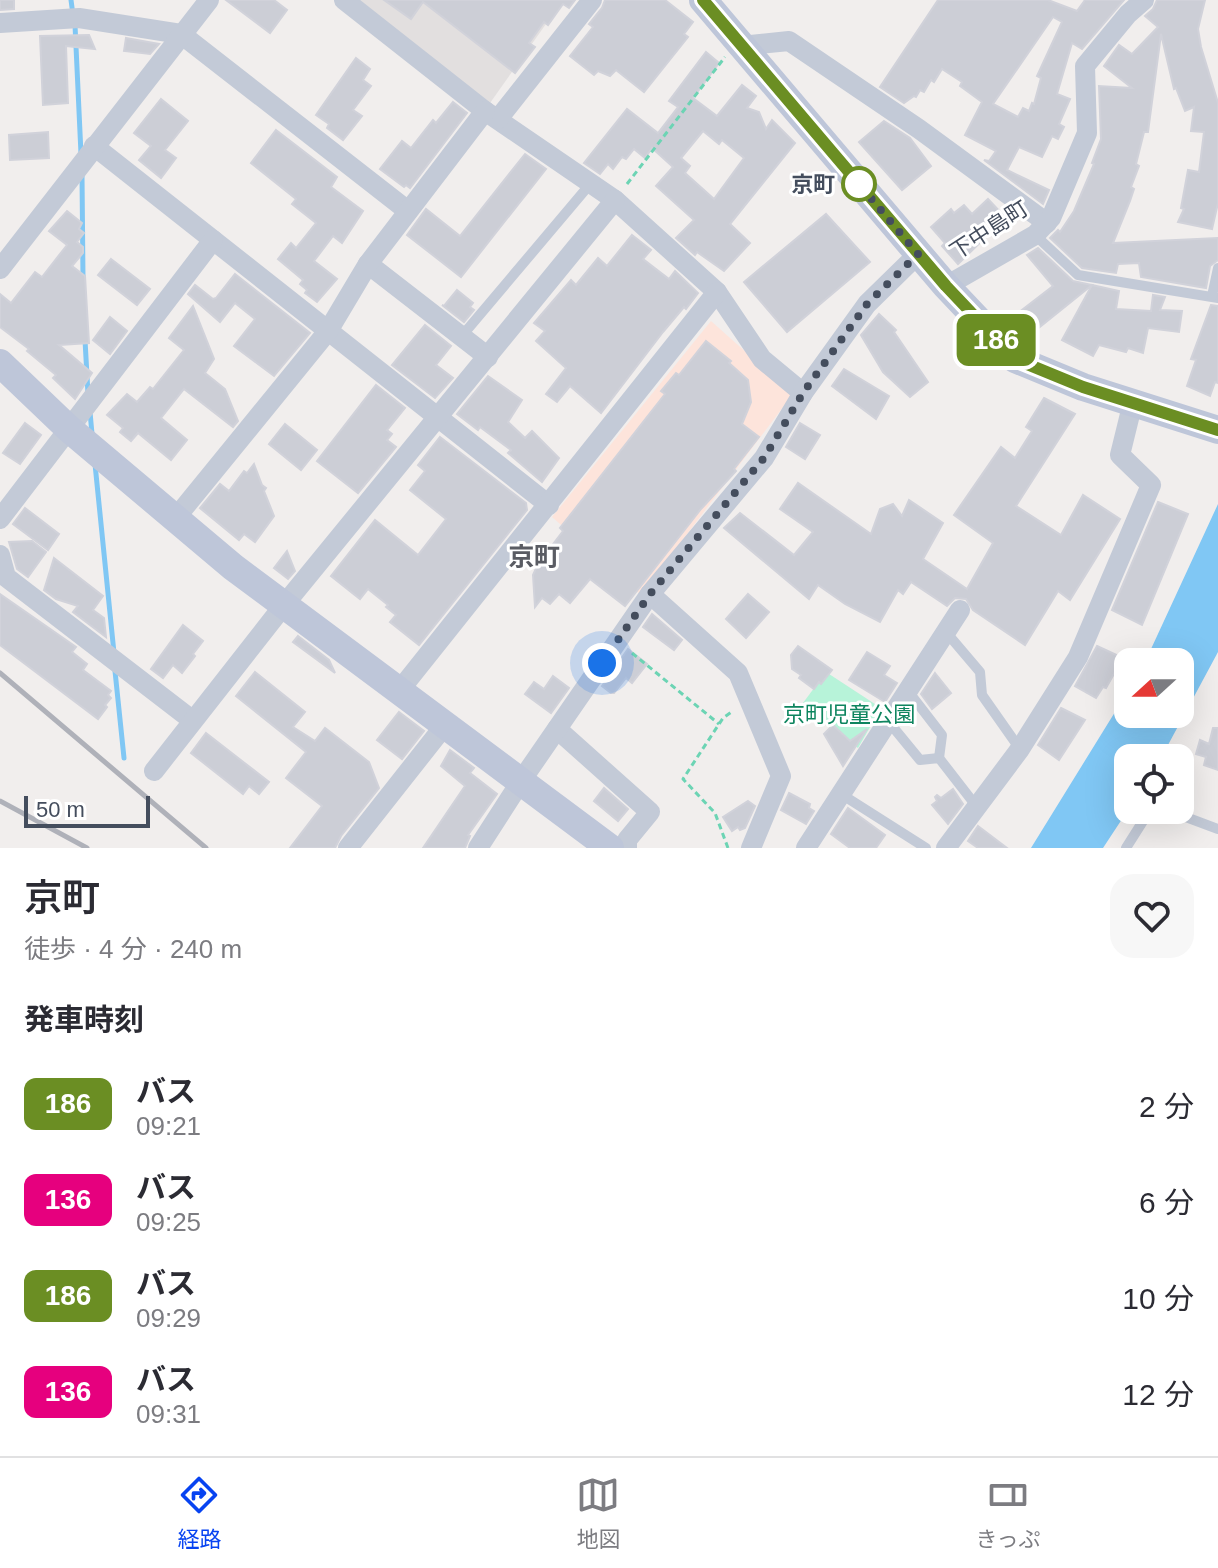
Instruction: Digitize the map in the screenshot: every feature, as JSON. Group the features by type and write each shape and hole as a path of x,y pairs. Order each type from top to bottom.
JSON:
{"street":[{"path":"0,269 209,0"},
{"path":"344,0 492,115 615,200 717,292 762,359 803,393"},
{"path":"174,520 328,331 368,264 408,211 592,0"},
{"path":"703,0 918,254 1015,359 1083,387 1218,430"},
{"name":"下中島町","path":"946,286 1041,229 1051,218 1087,133 1085,66 1128,14 1144,0"},
{"path":"0,23 78,9 181,34 408,211"},
{"path":"741,46 789,41 919,129 1041,229"},
{"path":"94,146 549,505"},
{"path":"154,771 284,605 615,200"},
{"path":"0,519 213,240"},
{"path":"478,848 650,594 764,458 803,393 867,304 918,254"},
{"path":"368,264 488,357"},
{"path":"399,691 717,292"},
{"path":"0,363 68,428 174,520 610,848"},
{"path":"946,848 1020,749 1078,657 1151,485 1120,455 1133,402"},
{"path":"0,555 6,577 192,720"},
{"path":"650,594 738,673 781,776 751,848"},
{"path":"806,848 960,610"},
{"path":"348,848 445,725"},
{"path":"557,729 650,812 627,840 627,848"}],"lane":[{"path":"461,337 591,183"},
{"path":"1041,229 1078,275 1215,297 1218,268"},
{"path":"946,632 980,672 982,695 1020,749"},
{"path":"908,691 942,735 939,758 977,807"},
{"path":"888,721 920,760 939,758"},
{"path":"841,794 926,848"},
{"path":"1194,820 1218,829"},
{"path":"1126,848 1141,824"}],"path":[{"path":"615,200 724,58 741,46"},
{"path":"617,642 719,724"},
{"path":"728,848 715,813 683,779 719,724 749,699"}],"shaded area":[{"path":"356,0 563,0 490,103"},
{"path":"711,321 793,394 641,595 552,517"}],"green space":[{"name":"京町児童公園","path":"826,672 881,708 858,748 800,707"}],"water":[{"path":"1218,504 1218,652 1194,697 1194,648 1151,648"},
{"path":"1114,714 1114,728 1177,728 1169,744 1114,744 1114,824 1119,824 1103,848 1031,848"}],"building":[{"path":"0,0 14,0 14,9 0,10"},
{"path":"226,0 274,0 287,10 270,33"},
{"path":"384,0 575,0 569,8 563,4 548,25 544,22 529,43 535,47 515,73 423,2 411,19"},
{"path":"605,0 665,0 693,22 684,34 688,37 644,92 616,70 610,76 598,71 594,75 570,56 593,27 589,24"},
{"path":"938,0 1048,0 1077,11 1085,0 1124,0 1082,49 1072,43 1057,94 1070,99 1059,124 1064,127 1058,139 1052,136 1042,157 1019,147 1007,170 1049,190 1043,204 984,160 989,161 996,151 965,135 982,102 960,86 962,82 942,69 924,92 920,90 916,97 904,103 880,87","holes":["1053,17 1062,22 1037,76 1041,78 1029,111 1023,108 1018,117 993,104"]},
{"path":"1157,0 1205,0 1198,29 1218,103 1218,203 1212,229 1178,222 1184,209 1181,208 1188,170 1199,172 1204,132 1191,131 1194,107 1185,111 1174,89 1161,34 1148,132 1144,132 1136,164 1139,166 1131,187 1134,189 1113,243 1218,238 1218,260 1210,266 1206,288 1141,277 1139,263 1118,264 1116,273 1082,268 1050,238 1058,230 1060,232 1074,211 1094,164 1101,139 1099,86 1132,88 1104,66 1119,45 1132,54 1158,27 1145,16"},
{"path":"89,35 95,49 66,46 68,103 43,105 40,36"},
{"path":"126,38 159,44 150,54 124,51"},
{"path":"706,52 719,63 693,98 717,116 742,85 756,96 747,108 759,112 766,129 772,120 795,143 730,224 750,243 724,271 697,252 695,255 676,238 694,220 656,186 673,167 652,148 645,158 634,149 626,159 622,157 613,169 608,164 600,174 584,163 627,109 658,133 678,107 669,101","holes":["703,131 719,144 722,140 744,158 714,199 685,173 690,166 681,158"]},
{"path":"356,58 370,69 363,80 371,86 353,110 362,116 343,140 316,115"},
{"path":"161,99 188,121 165,150 176,158 161,178 139,160 151,146 134,133"},
{"path":"453,102 467,113 410,188 380,169 402,141 411,148 433,120 436,123"},
{"path":"884,121 910,138 931,166 902,190 859,142"},
{"path":"276,130 337,177 331,187 363,211 342,243 333,236 314,261 337,279 317,302 305,293 307,290 300,284 303,280 278,259 291,243 296,248 316,223 292,204 296,199 251,163"},
{"path":"48,132 49,158 10,160 9,135"},
{"path":"525,154 546,169 461,277 407,235 426,209 460,236"},
{"path":"988,199 1009,225 997,236 992,231 958,264 931,227 951,209 954,213 964,205 972,214"},
{"path":"67,211 82,223 79,229 84,233 77,242 83,247 83,253 72,266 85,276 89,343 59,345 92,373 75,399 53,378 56,375 27,351 29,349 0,327 0,294 11,303 35,272 42,277 67,245 49,231"},
{"path":"826,214 870,262 787,332 744,282"},
{"path":"632,235 651,250 643,259 669,279 675,271 698,293 663,332 601,413 570,386 557,402 546,394 566,368 536,341 545,331 534,323 571,280 576,285 598,258 607,266"},
{"path":"1038,248 1073,281 1092,285 1026,338 1010,319 1053,286 1027,255"},
{"path":"111,259 150,289 137,305 98,275"},
{"path":"235,274 310,333 274,376 234,346 255,319 235,303 220,322 188,294 195,285 213,299 216,298"},
{"path":"1092,285 1119,291 1116,309 1151,311 1153,295 1165,297 1160,310 1182,311 1179,332 1148,328 1143,353 1099,345 1093,356 1062,340"},
{"path":"457,290 473,303 470,307 474,310 464,322 442,305"},
{"path":"1211,305 1218,306 1218,383 1215,382 1210,396 1187,386 1196,360 1191,359"},
{"path":"193,306 214,359 205,373 225,389 238,421 233,427 184,389 161,418 187,440 171,460 138,433 131,441 120,432 123,428 107,415 127,394 137,402 150,387 153,389 184,350 169,338"},
{"path":"879,314 896,330 894,332 928,382 910,397 883,372 861,335"},
{"path":"110,317 127,331 110,354 93,340"},
{"path":"425,325 451,346 436,365 453,378 435,398 392,365"},
{"path":"706,341 748,380 751,402 742,424 759,437 734,469 736,471 701,509 625,606 590,579 570,603 559,594 550,604 542,598 535,607 533,575 563,531 560,528 665,394 661,391 676,373 679,375"},
{"path":"844,369 889,396 876,419 832,386"},
{"path":"488,376 522,400 508,422 525,438 532,431 559,458 542,482 508,453 511,450 457,414"},
{"path":"376,385 405,408 387,430 392,434 387,440 396,447 358,493 317,461"},
{"path":"1044,398 1075,414 1016,506 1061,535 1083,495 1120,519 1070,600 1058,591 1025,645 973,610 966,599 955,598 947,606 911,582 903,594 898,590 880,622 845,604 818,585 809,599 724,528 740,513 794,555 813,532 780,509 798,483 871,534 880,509 893,504 902,516 909,500 943,523 923,559 967,589 993,543 954,515 1001,447 1015,458 1032,431 1026,427"},
{"path":"25,423 41,435 20,464 3,453"},
{"path":"800,423 820,435 805,459 786,447"},
{"path":"285,424 317,450 301,470 269,444"},
{"path":"440,437 526,503 527,510 419,645 390,622 396,615 368,589 360,599 331,576 375,520 418,555 446,519 410,490 425,471 418,465"},
{"path":"254,464 266,488 264,491 274,516 255,542 244,534 239,540 200,508 220,484 229,491 244,471 247,473"},
{"path":"1158,502 1188,514 1142,625 1112,610"},
{"path":"25,508 59,534 48,550 13,524"},
{"path":"32,541 46,552 28,577 17,569 9,542"},
{"path":"287,551 295,571 288,579 274,568"},
{"path":"54,558 103,596 93,610 104,618 106,637 73,612 78,606 56,599 44,590"},
{"path":"0,594 76,647 72,652 87,664 83,670 111,691 108,695 111,698 105,705 107,707 98,719 0,645"},
{"path":"748,594 769,612 746,638 726,619"},
{"path":"652,614 682,640 674,650 643,627"},
{"path":"183,625 203,641 182,673 173,665 163,678 151,669"},
{"path":"298,636 329,660 335,673 293,642"},
{"path":"798,646 832,670 814,689 792,669 791,655"},
{"path":"1097,646 1114,654 1114,674 1096,698 1075,686"},
{"path":"628,649 647,664 632,683 626,678 611,693 602,686"},
{"path":"867,652 890,666 884,675 897,683 885,702 849,680"},
{"path":"255,672 305,712 293,727 315,741 325,728 369,762 379,788 335,848 290,848 322,806 286,778 306,752 236,696"},
{"path":"935,673 951,693 932,709 921,694"},
{"path":"553,676 569,688 551,713 525,694 534,682 544,689"},
{"path":"1061,708 1085,720 1059,760 1038,745"},
{"path":"399,712 424,731 402,759 377,740"},
{"path":"833,725 850,741 867,729 843,766 824,734"},
{"path":"1213,728 1218,728 1218,770 1204,765 1206,757 1196,754 1200,740 1209,744"},
{"path":"206,733 269,782 259,794 249,786 243,794 191,753"},
{"path":"450,750 474,768 470,773 497,794 468,835 465,848 423,848 465,786 441,766"},
{"path":"604,788 628,809 618,821 594,801"},
{"path":"953,789 963,804 948,824 932,805 937,801 937,795 941,798"},
{"path":"789,793 810,804 809,808 814,811 806,824 781,810"},
{"path":"748,801 755,806 745,828 740,830 738,827 732,831 723,817"},
{"path":"848,808 885,835 876,848 850,848 831,834"},
{"path":"978,826 1007,848 978,848 968,841"}],"waterway":[{"path":"71,0 73,15"},
{"path":"75,25 81,154"},
{"path":"82,176 83,278"},
{"path":"85,340 88,394"},
{"path":"90,412 92,434"},
{"path":"95,464 114,653"},
{"path":"115,671 124,758"}],"railway":[{"path":"0,673 206,848"},
{"path":"0,801 87,848"}],"bus line":[{"name":"186","path":"703,0 946,286 1015,359 1083,387 1218,430"}],"place":[{"name":"京町","path":"859,184"}],"district":[{"name":"京町","path":"534,557"}],"route":[{"path":"602,663 650,594 764,458 803,393 867,304 918,254 859,184"}]}
